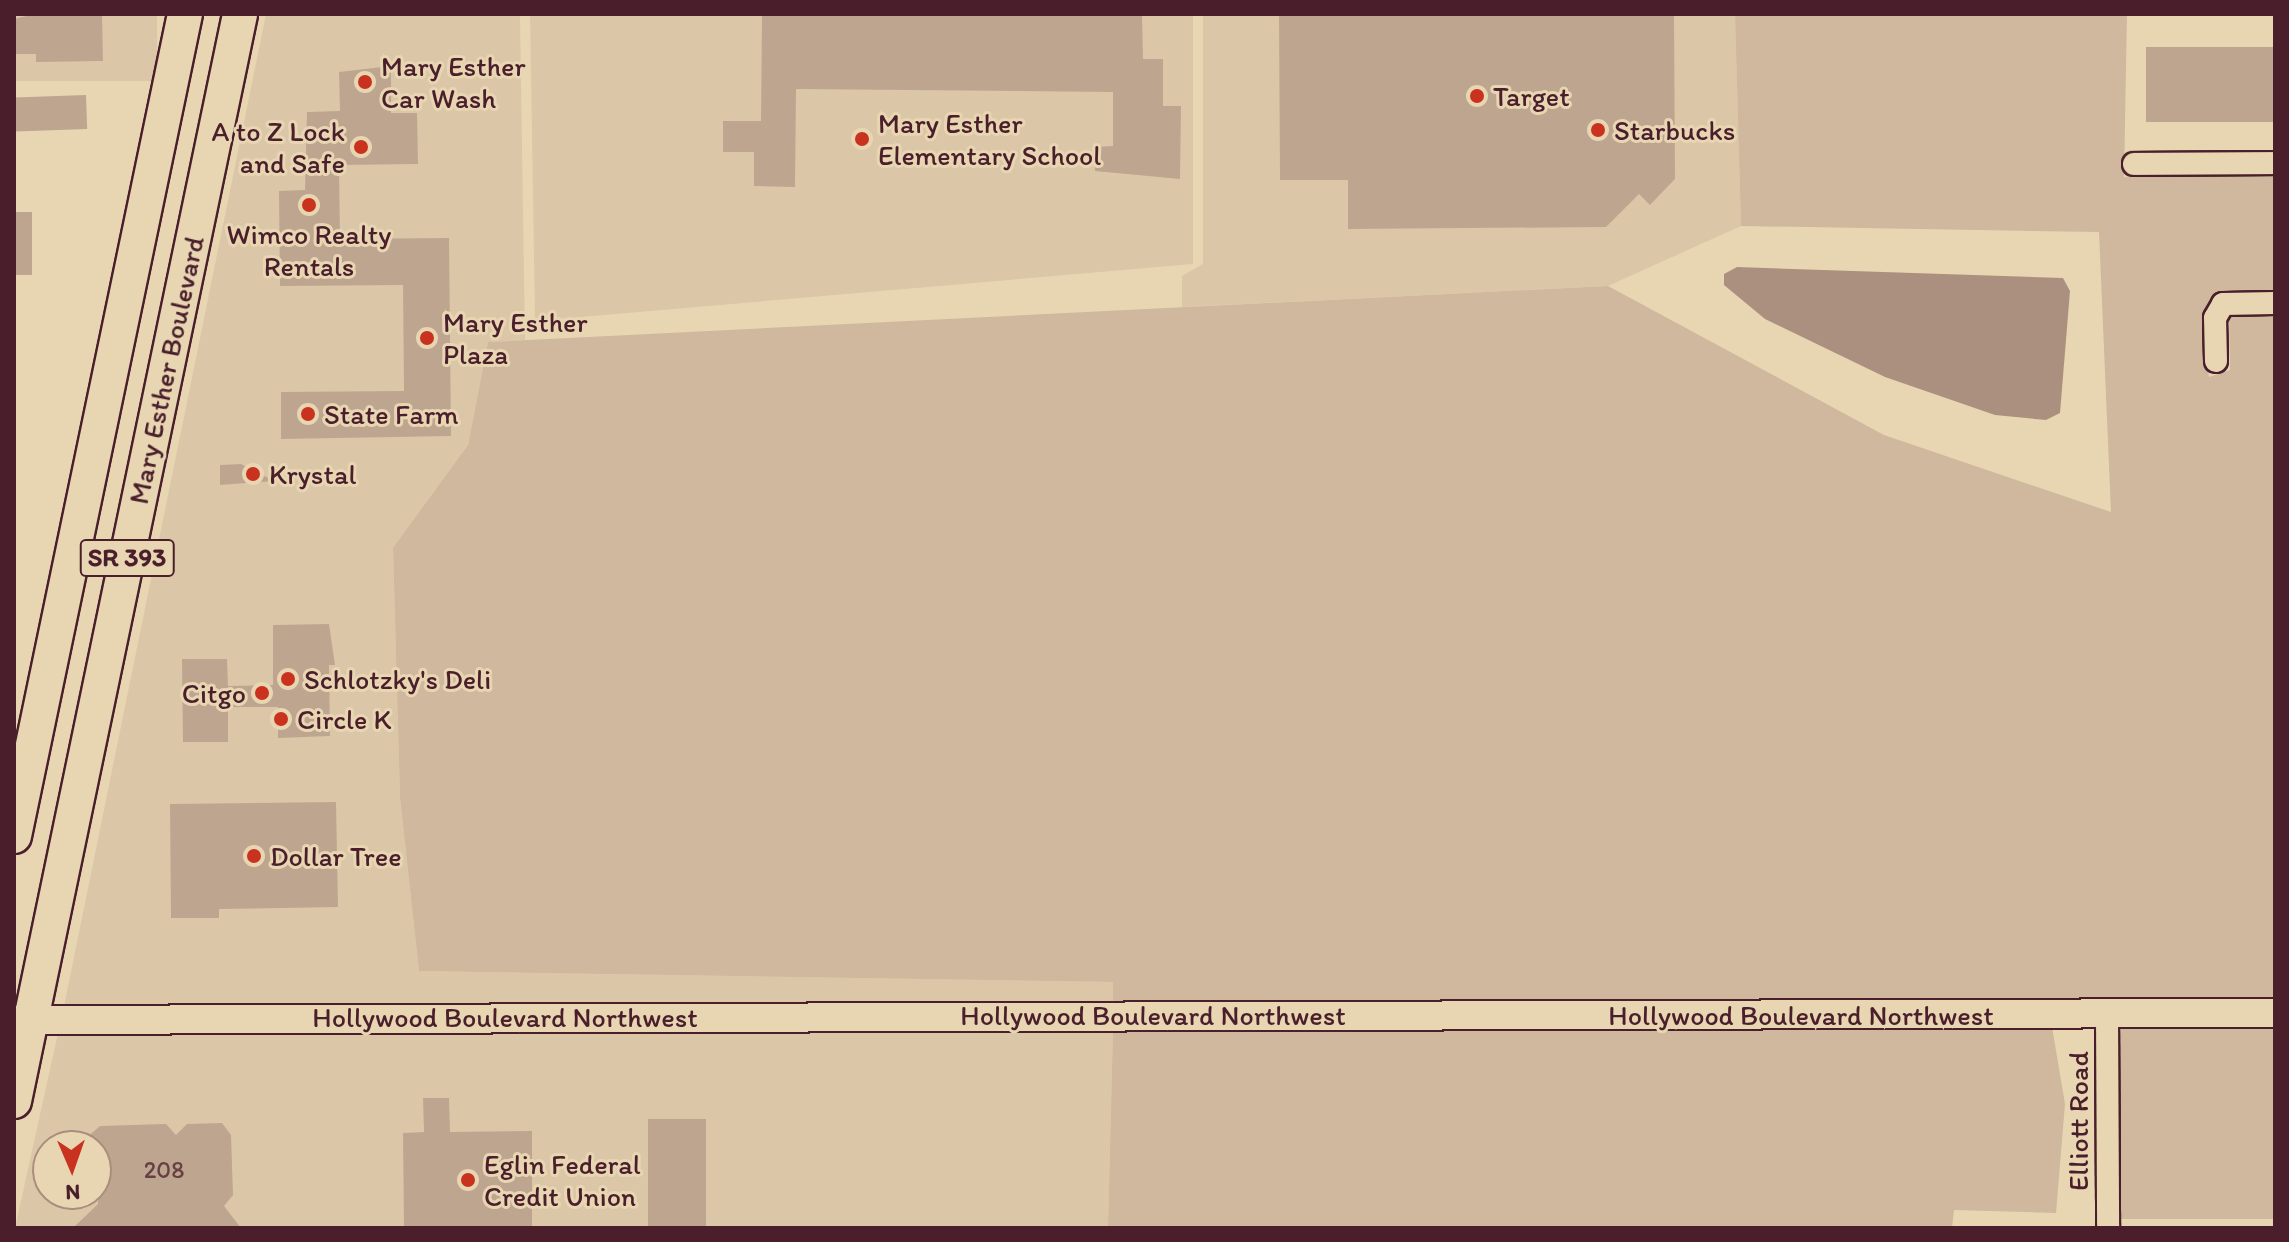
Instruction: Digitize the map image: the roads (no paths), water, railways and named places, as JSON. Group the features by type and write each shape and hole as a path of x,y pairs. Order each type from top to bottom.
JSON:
{"main road":[{"name":"Mary Esther Boulevard","path":"14,836 185,14"},
{"name":"Mary Esther Boulevard","path":"14,1101 22,1020 240,14"}],"street":[{"path":"2134,164 2275,163"},
{"path":"2216,361 2215,318 2223,304 2275,303"},
{"name":"Hollywood Boulevard Northwest","path":"22,1020 2275,1013"},
{"name":"Elliott Road","path":"2107,1014 2108,1228"}],"place":[{"name":"Mary Esther Car Wash","path":"365,82"},
{"name":"Target","path":"1477,96"},
{"name":"Starbucks","path":"1598,130"},
{"name":"Mary Esther Elementary School","path":"862,139"},
{"name":"A to Z Lock and Safe","path":"361,147"},
{"name":"Wimco Realty Rentals","path":"309,205"},
{"name":"Mary Esther Plaza","path":"427,338"},
{"name":"State Farm","path":"308,414"},
{"name":"Krystal","path":"253,474"},
{"name":"Schlotzky's Deli","path":"288,679"},
{"name":"Citgo","path":"262,693"},
{"name":"Circle K","path":"281,719"},
{"name":"Dollar Tree","path":"254,856"},
{"name":"Eglin Federal Credit Union","path":"468,1180"}]}
